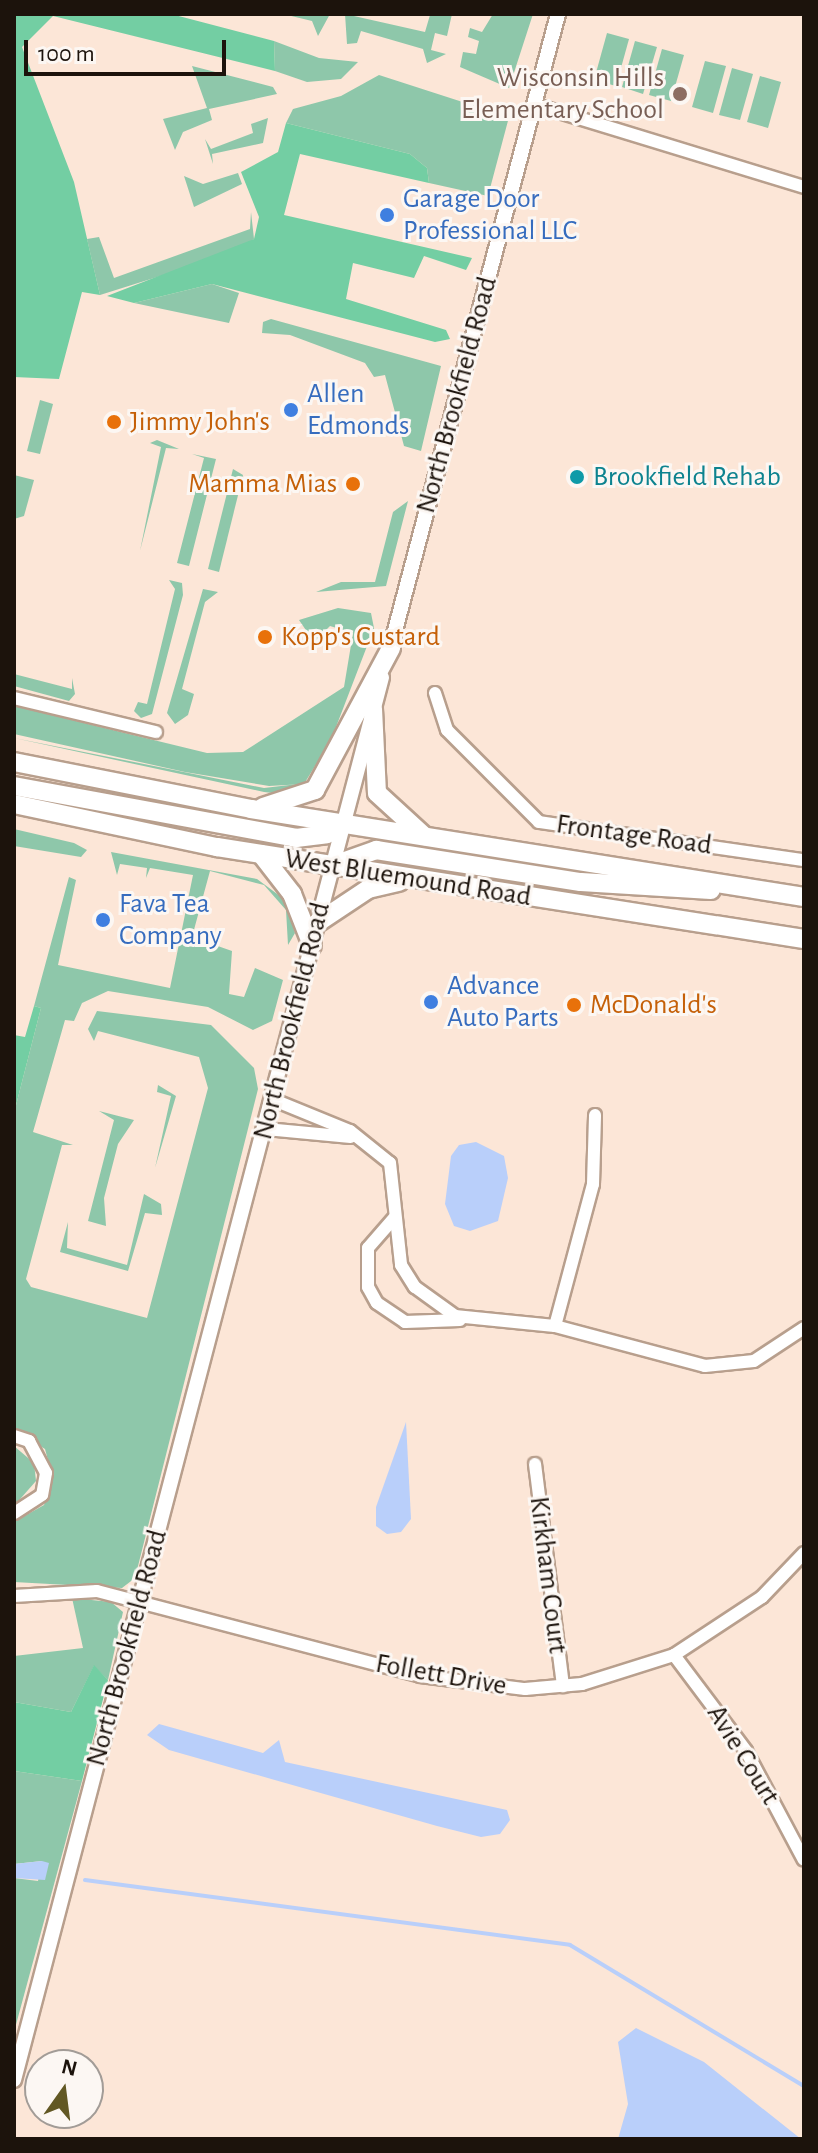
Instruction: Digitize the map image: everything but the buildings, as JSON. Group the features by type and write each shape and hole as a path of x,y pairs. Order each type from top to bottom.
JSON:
{"main road":[{"path":"251,809 315,790 391,648"},
{"path":"373,709 377,793 424,836"},
{"name":"West Bluemound Road","path":"14,762 251,809 804,897"},
{"path":"14,786 296,838 327,834 341,823"},
{"name":"West Bluemound Road","path":"14,804 331,866 804,939"},
{"path":"331,866 376,850 581,882 757,889"},
{"path":"261,854 292,894 312,945"},
{"path":"317,923 368,889 418,880"}],"street":[{"name":"North Brookfield Road","path":"14,2080 274,1100 341,823 391,648 558,14"},
{"path":"536,105 804,187"},
{"name":"Frontage Road","path":"435,693 447,730 539,822 804,860"},
{"path":"14,698 156,732"},
{"path":"274,1100 368,1141 395,1177 395,1217 401,1265 415,1287 468,1320"},
{"path":"555,1326 593,1184 595,1115"},
{"path":"266,1129 368,1141"},
{"path":"395,1217 368,1248 366,1272 377,1303 405,1322 468,1320 555,1326 705,1366 754,1361 804,1328"},
{"path":"14,1436 29,1441 46,1473 42,1495 14,1513"},
{"name":"Kirkham Court","path":"535,1464 563,1686"},
{"name":"Follett Drive","path":"14,1596 97,1591 451,1683 563,1686 674,1655 762,1597 804,1553"},
{"name":"Avie Court","path":"674,1655 746,1751 804,1860"}],"green space":[{"path":"14,14 171,14 274,41 275,71 53,16 22,47 74,182 100,295 82,292 59,379 14,377"},
{"path":"283,14 330,14 318,36 312,21"},
{"path":"345,14 425,32 430,15 452,14 447,36 435,33 431,50 446,54 427,63 423,49 361,31 357,43 347,44"},
{"path":"493,14 533,14 509,88 460,67 463,52 476,54 479,41 468,37 470,28 482,32"},
{"path":"607,33 629,39 616,86 594,80"},
{"path":"274,41 319,58 358,62 341,79 307,82 275,71"},
{"path":"635,41 657,47 643,94 622,87"},
{"path":"662,49 684,55 671,101 649,95"},
{"path":"705,61 726,66 713,113 692,107"},
{"path":"192,66 273,87 277,94 209,109 212,120 183,132 175,150 163,119 207,108"},
{"path":"732,68 753,74 740,120 719,115"},
{"path":"379,75 509,117 488,196 429,183 427,168 410,154 286,123 293,109 341,96"},
{"path":"760,76 781,82 768,128 747,122"},
{"path":"268,118 263,143 212,154 213,164 205,139 211,149 253,133 251,124"},
{"path":"286,123 410,154 427,168 429,183 300,154 284,215 472,258 466,270 424,256 414,278 353,263 346,299 446,330 450,339 435,342 212,284 134,303 107,296 254,239 259,217 241,172 278,152"},
{"path":"238,173 242,184 194,207 184,176 203,184"},
{"path":"251,212 254,239 227,255 100,295 87,239 99,237 114,278 250,229"},
{"path":"212,284 239,293 229,323 134,303"},
{"path":"271,319 441,366 421,451 404,446 385,375 374,377 365,363 290,335 262,333 263,322"},
{"path":"40,400 53,404 40,454 27,451"},
{"path":"157,440 179,449 166,448 140,551 161,447 150,443"},
{"path":"192,454 216,459 189,566 177,563 204,458"},
{"path":"233,469 243,475 219,572 208,569"},
{"path":"14,475 34,480 24,516 14,519"},
{"path":"408,501 386,586 316,592 341,582 375,582 393,512"},
{"path":"169,580 182,583 183,595 152,714 141,718 134,711 138,702 147,704 175,589"},
{"path":"203,589 218,592 205,602 182,689 194,694 188,715 175,724 167,713"},
{"path":"338,608 371,613 374,628 331,740 304,784 269,786 185,772 14,734 14,706 207,753 243,752 344,687 353,633 330,626 314,642 299,620"},
{"path":"14,674 72,689 72,678 75,694 69,701 14,686"},
{"path":"14,738 264,788 315,782 289,795 264,792"},
{"path":"14,829 74,843 87,850 81,857 14,846"},
{"path":"111,852 257,879 284,899 295,933 288,945 286,910 264,885 210,871 192,937 232,951 229,994 244,997 255,968 283,980 272,1021 253,1030 208,1007 108,991 82,1003 74,1021 65,1020 33,1132 73,1145 62,1145 26,1279 31,1287 147,1318 208,1088 199,1057 98,1031 94,1041 88,1029 97,1011 211,1025 254,1068 258,1089 135,1578 122,1588 14,1582 14,1522 44,1505 53,1479 45,1449 14,1430 14,1113 41,1008 34,1006 69,877 76,880 58,965 170,988 193,875 150,868 146,878 147,868 120,864 117,875"},
{"path":"34,1006 41,1008 14,1113 14,1035 25,1037"},
{"path":"158,1085 176,1096 155,1168 171,1096 157,1092"},
{"path":"99,1111 134,1120 118,1144 104,1198 106,1226 88,1221 114,1120"},
{"path":"144,1194 161,1204 162,1215 145,1213 128,1271 60,1252 68,1222 67,1248 127,1265"},
{"path":"14,1446 34,1463 36,1481 14,1506"},
{"path":"72,1598 111,1602 123,1612 108,1680 94,1666 71,1712 14,1702 14,1656 83,1648"},
{"path":"94,1665 108,1680 82,1781 14,1771 14,1702 71,1712"},
{"path":"14,1771 82,1781 14,2032 14,1878 38,1881 42,1861 14,1864"}],"water":[{"path":"476,1142 504,1156 508,1178 498,1221 470,1231 454,1226 445,1204 451,1156 459,1145"},
{"path":"406,1422 411,1519 401,1532 387,1534 376,1526 376,1507"},
{"path":"159,1724 263,1753 279,1740 285,1762 507,1810 510,1820 500,1834 481,1837 437,1826 169,1750 147,1735"},
{"path":"49,1863 45,1880 14,1878 14,1864"},
{"path":"636,2028 704,2062 801,2139 618,2139 628,2104 618,2042"}],"waterway":[{"path":"85,1880 570,1945 804,2086"}],"place":[{"name":"Wisconsin Hills Elementary School","path":"680,94"},
{"name":"Garage Door Professional LLC","path":"387,215"},
{"name":"Allen Edmonds","path":"291,410"},
{"name":"Jimmy John's","path":"114,422"},
{"name":"Brookfield Rehab","path":"577,477"},
{"name":"Mamma Mias","path":"353,484"},
{"name":"Kopp's Custard","path":"265,637"},
{"name":"Fava Tea Company","path":"103,920"},
{"name":"Advance Auto Parts","path":"431,1002"},
{"name":"McDonald's","path":"574,1005"}]}
